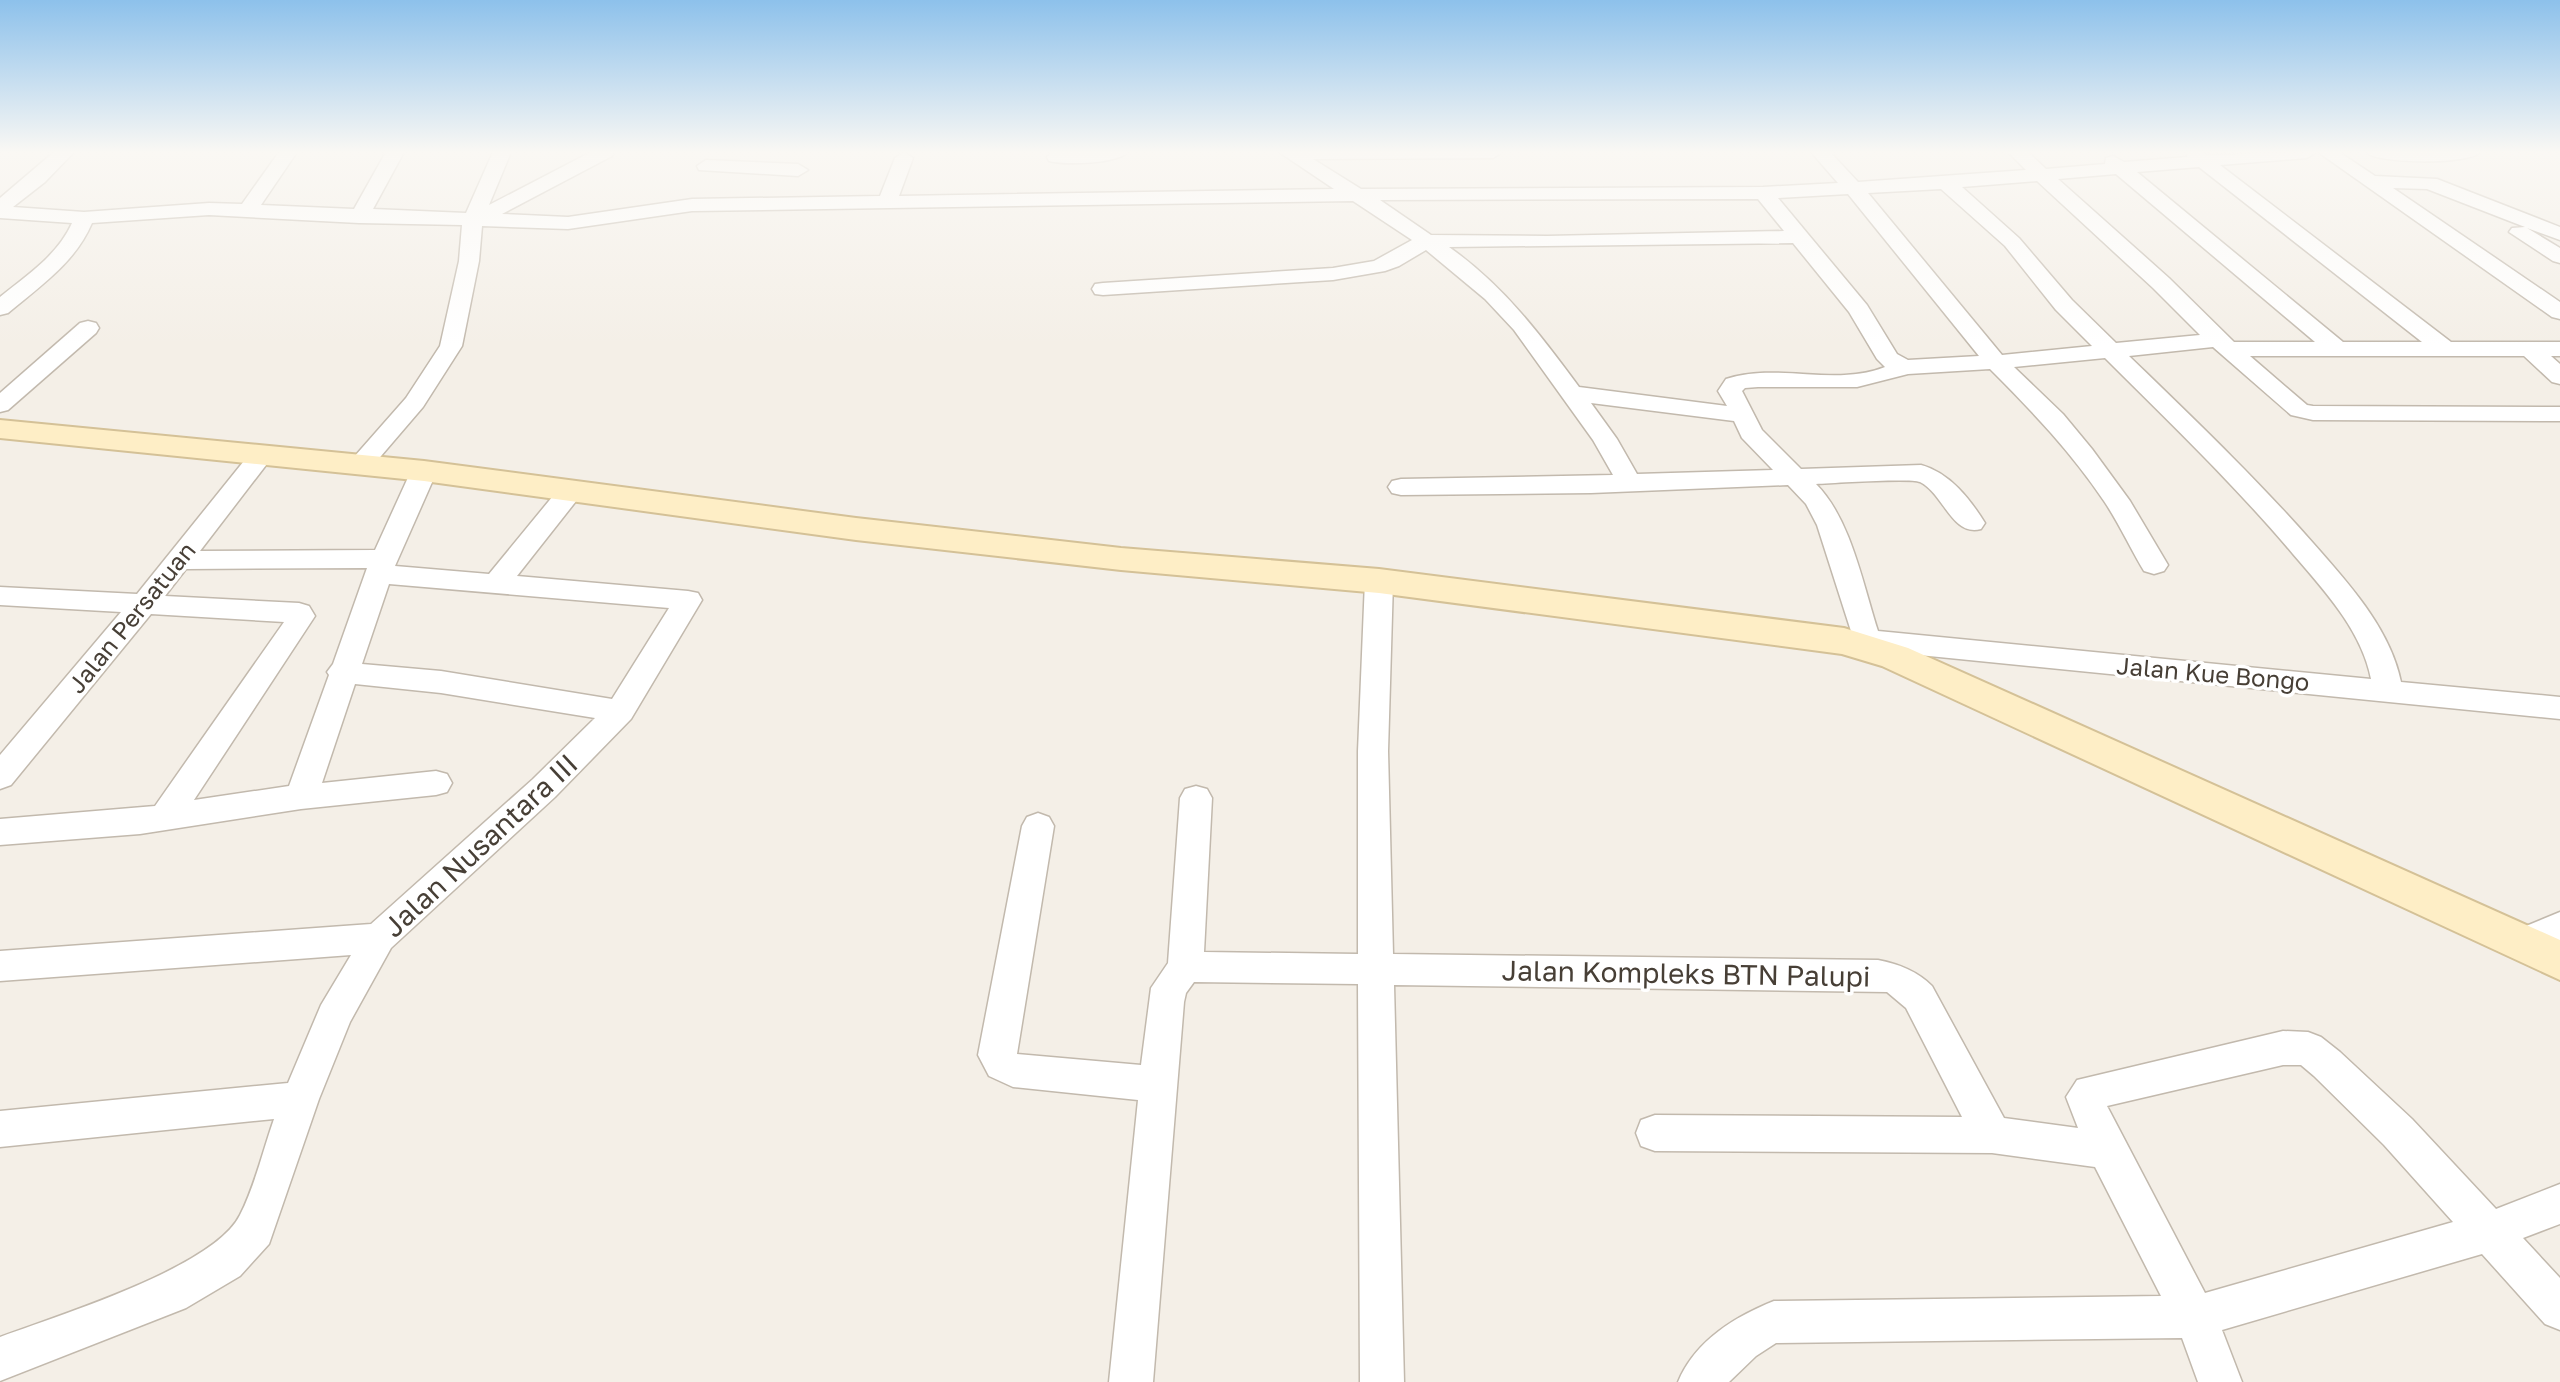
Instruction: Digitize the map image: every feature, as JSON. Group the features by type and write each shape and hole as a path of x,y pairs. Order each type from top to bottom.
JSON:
{"main road":[{"path":"0,429 424,471 909,535 1121,559 1379,581 1867,643 2560,961"}],"street":[{"path":"68,216 105,216"},
{"path":"350,216 568,223 609,216"},
{"path":"360,464 415,401 451,346 469,261 474,216"},
{"path":"472,221 481,216"},
{"path":"1391,216 1456,262 1493,294 1522,325 1605,439 1629,482"},
{"path":"1783,216 1859,310 1888,359 1904,367"},
{"path":"1876,216 1996,362 2054,419 2083,454 2117,501 2154,565"},
{"path":"1983,216 2012,242 2064,305 2253,491 2335,585 2371,639 2383,666 2388,690"},
{"path":"2088,216 2161,283 2223,345 2299,410 2313,413 2560,414"},
{"path":"2178,216 2336,348"},
{"path":"2274,216 2444,348"},
{"path":"2421,216 2560,312"},
{"path":"2490,216 2560,257"},
{"path":"2514,216 2560,234"},
{"path":"0,308 57,261 74,241 84,218"},
{"path":"1103,289 1333,274 1378,267 1426,241 1547,242 1801,237"},
{"path":"2536,295 2560,295"},
{"path":"0,405 88,328"},
{"path":"1867,643 1830,525 1817,500 1751,433 1730,391 1734,384 1740,381 1859,379 1893,373 1904,367 1996,362 2112,350 2223,345 2560,349"},
{"path":"2530,349 2560,377"},
{"path":"1571,393 1744,415"},
{"name":"Jalan Persatuan","path":"0,776 144,604 261,456"},
{"path":"301,797 342,672 381,566 424,471"},
{"path":"1401,487 1591,485 1921,473 1934,480 1972,523"},
{"path":"177,560 381,566 496,584 571,491"},
{"path":"1379,581 1373,751 1382,1382"},
{"name":"Jalan Nusantara III","path":"0,1359 171,1293 225,1261 256,1230 300,1098 334,1016 379,938 544,788 620,711 688,600 496,584"},
{"path":"0,596 299,613 301,617 165,817"},
{"name":"Jalan Kue Bongo","path":"1867,643 2560,708"},
{"path":"342,672 441,682 620,711"},
{"path":"0,832 165,817 301,797 436,783"},
{"path":"1131,1382 1169,988 1185,967 1196,798"},
{"path":"1038,826 997,1055 1000,1063 1007,1070 1027,1073 1159,1084"},
{"path":"2521,943 2560,926"},
{"path":"0,966 379,938"},
{"name":"Jalan Kompleks BTN Palupi","path":"1185,967 1893,977 1909,985 1919,997 1992,1135"},
{"path":"2220,1382 2195,1317 2107,1150 2086,1102 2085,1097 2090,1092 2283,1048 2308,1049 2398,1132 2560,1309"},
{"path":"0,1129 300,1098"},
{"path":"1655,1133 1992,1135 2107,1150"},
{"path":"1700,1382 1723,1353 1751,1332 1774,1322 2195,1317 2489,1232 2560,1204"}]}
